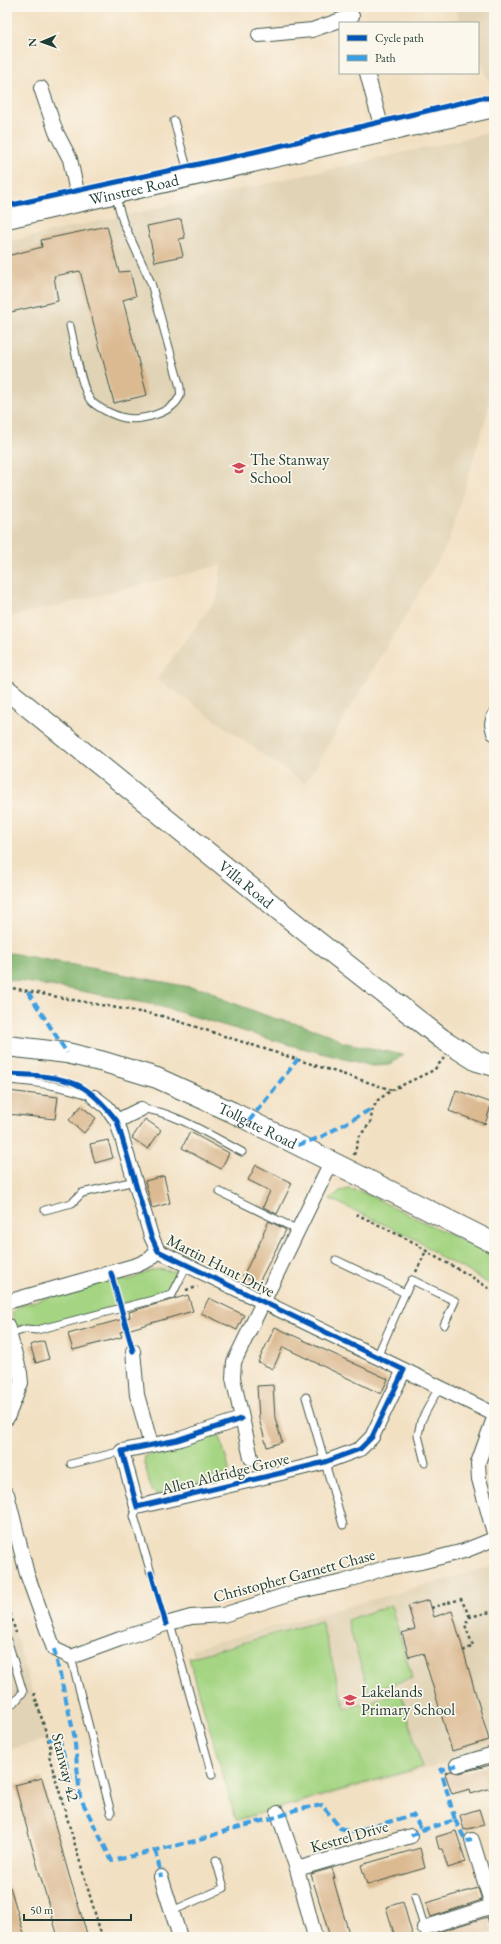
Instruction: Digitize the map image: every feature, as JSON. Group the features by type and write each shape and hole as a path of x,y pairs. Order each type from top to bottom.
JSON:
{"street":[{"path":"259,35 312,30 351,15"},
{"path":"367,74 383,133"},
{"path":"41,88 56,132 70,159 79,202"},
{"name":"Winstree Road","path":"7,218 494,107"},
{"name":"Villa Road","path":"7,690 317,941 454,1048 477,1060 494,1066"},
{"path":"494,716 492,724 494,733"},
{"name":"Tollgate Road","path":"7,1046 67,1053 104,1062 157,1078 232,1112 494,1243"},
{"name":"Martin Hunt Drive","path":"94,1097 107,1107 117,1121 151,1236 158,1251 494,1414"},
{"path":"117,1121 141,1109"},
{"path":"251,1458 233,1378 234,1362 265,1302 331,1162"},
{"path":"7,1302 136,1265 150,1259 158,1251"},
{"path":"7,1418 21,1383 20,1373 8,1330"},
{"path":"133,1351 137,1395 151,1445"},
{"name":"Allen Aldridge Grove","path":"137,1507 325,1462 360,1449 372,1437 404,1370"},
{"path":"494,1418 478,1463 479,1479 494,1533"},
{"path":"137,1507 122,1451 177,1440 242,1419"},
{"path":"7,1494 27,1574 54,1649 71,1657"},
{"name":"Christopher Garnett Chase","path":"71,1657 170,1623 191,1618 223,1615 295,1592 343,1582 385,1568 420,1562 464,1551 494,1539"},
{"path":"457,1765 494,1754"},
{"path":"278,1813 297,1869 315,1937"},
{"name":"Kestrel Drive","path":"297,1869 411,1836"},
{"path":"425,1933 493,1909 472,1840"},
{"path":"161,1877 180,1937"}],"lane":[{"path":"174,121 189,177"},
{"path":"70,326 82,381 91,402 106,411 125,418 141,418 160,414 172,406 180,396 180,387 151,282 123,222 115,194"},
{"path":"7,1080 52,1084 71,1088 94,1097"},
{"path":"141,1109 154,1110 170,1116 242,1152"},
{"path":"45,1210 72,1203 82,1193 135,1181"},
{"path":"220,1192 298,1230"},
{"path":"336,1260 405,1293"},
{"path":"8,1330 37,1330 172,1295 187,1265"},
{"path":"377,1357 412,1280 455,1301 444,1325"},
{"path":"425,1463 418,1435 421,1421 439,1388"},
{"path":"306,1397 343,1525"},
{"path":"71,1464 122,1451"},
{"path":"137,1507 134,1516 151,1573"},
{"path":"170,1623 212,1775"},
{"path":"7,1639 22,1692 15,1702 7,1706"},
{"path":"71,1657 111,1814"},
{"path":"172,1910 224,1888 216,1860"},
{"path":"414,1896 425,1933"}],"path":[{"path":"7,986 61,998 162,1016 392,1090"},
{"path":"348,1171 359,1138 370,1123 373,1108 378,1100 392,1090 434,1070 454,1048"},
{"path":"356,1214 415,1243 426,1251 469,1275 494,1292"},
{"path":"412,1280 426,1251"},
{"path":"172,1295 218,1280"},
{"path":"431,1608 461,1599 470,1617"},
{"path":"7,1602 18,1641"},
{"path":"470,1617 494,1611"},
{"path":"464,1651 473,1646 466,1626 470,1617"},
{"path":"42,1746 49,1744"}],"shaded area":[{"path":"454,7 494,7 494,91 479,60 479,22 461,22"},
{"name":"The Stanway School","path":"494,132 494,391 447,545 305,784 157,679 217,598 221,565 7,618 7,242"},
{"name":"Lakelands Primary School","path":"494,1566 494,1750 238,1822 192,1649"},
{"path":"7,1605 46,1739 7,1750"}],"green space":[{"path":"11,953 206,989 225,1000 273,1018 302,1025 331,1035 342,1042 403,1055 390,1065 372,1066 290,1045 155,1005 7,979 7,954"},
{"path":"349,1189 360,1191 494,1256 494,1287 463,1268 443,1259 417,1240 330,1199 340,1191"},
{"path":"159,1269 177,1272 169,1287 161,1293 41,1327 28,1324 15,1327 12,1313 20,1305 95,1285 103,1277 108,1276 109,1282 128,1280"},
{"path":"216,1435 220,1436 229,1469 228,1474 162,1494 155,1494 152,1491 144,1463 145,1456"},
{"path":"494,1444 494,1486 488,1461"},
{"path":"391,1605 412,1678 369,1691 347,1620"},
{"path":"321,1621 345,1709 401,1692 422,1767 236,1820 189,1658"}],"building":[{"path":"181,219 185,238 179,239 183,256 155,262 147,226"},
{"path":"107,226 119,272 130,271 136,296 123,300 147,395 114,403 80,271 54,276 58,301 7,313 7,256 42,247 41,240"},
{"path":"456,1090 492,1103 485,1124 449,1111"},
{"path":"8,1091 58,1097 55,1119 7,1114"},
{"path":"81,1106 96,1118 84,1133 69,1120"},
{"path":"145,1119 161,1130 148,1149 132,1138"},
{"path":"190,1132 229,1153 221,1169 182,1148"},
{"path":"108,1140 113,1158 95,1163 90,1144"},
{"path":"256,1165 292,1183 277,1214 263,1207 270,1191 248,1180"},
{"path":"164,1176 170,1203 152,1208 145,1181"},
{"path":"269,1221 286,1230 258,1284 243,1276"},
{"path":"188,1295 193,1311 120,1332 122,1337 73,1350 68,1334 130,1317 129,1312"},
{"path":"209,1298 244,1315 237,1330 201,1313"},
{"path":"275,1327 388,1379 381,1394 283,1347 273,1369 258,1362"},
{"path":"44,1341 49,1359 36,1363 30,1345"},
{"path":"273,1385 275,1418 282,1442 267,1447 259,1419 257,1386"},
{"path":"429,1600 434,1617 452,1611 489,1740 452,1751 423,1653 409,1657 402,1633 415,1629 408,1606"},
{"path":"494,1764 494,1787 471,1794 470,1789 452,1794 445,1773 451,1771 459,1773"},
{"path":"42,1778 88,1937 58,1937 38,1868 15,1785"},
{"path":"479,1809 484,1825 464,1830 460,1815"},
{"path":"456,1831 466,1862 448,1868 442,1849 439,1849 436,1837"},
{"path":"420,1848 425,1868 367,1885 361,1865"},
{"path":"332,1868 335,1878 333,1878 350,1937 330,1937 311,1874"},
{"path":"10,1887 25,1937 7,1937 7,1888"},
{"path":"478,1888 482,1900 431,1917 426,1903"},
{"path":"403,1902 413,1937 395,1937 386,1907"},
{"path":"487,1917 492,1932 476,1937 440,1937 438,1932"}],"marked path":[{"path":"28,992 67,1053"},
{"path":"249,1121 298,1059"},
{"path":"298,1145 321,1137 373,1108"},
{"path":"54,1649 74,1734 80,1797 112,1861 203,1839 225,1831 280,1816 295,1810 322,1805 340,1828 353,1832 413,1815 422,1830"},
{"path":"48,1740 59,1737 70,1778 78,1777"},
{"path":"411,1836 422,1830 455,1820 441,1770 457,1765"},
{"path":"455,1820 466,1841 472,1840"},
{"path":"156,1850 161,1877"}],"cycle path":[{"path":"7,206 254,152 481,98 494,98"},
{"path":"7,1074 43,1076 70,1082 84,1088 109,1111 117,1121 151,1236 158,1251 404,1370 372,1437 360,1449 325,1462 137,1507 122,1451 177,1440 241,1419"},
{"path":"111,1273 133,1351"},
{"path":"151,1573 166,1624"}],"place":[{"name":"The Stanway School","path":"239,468"},
{"name":"Lakelands Primary School","path":"350,1700"}]}
